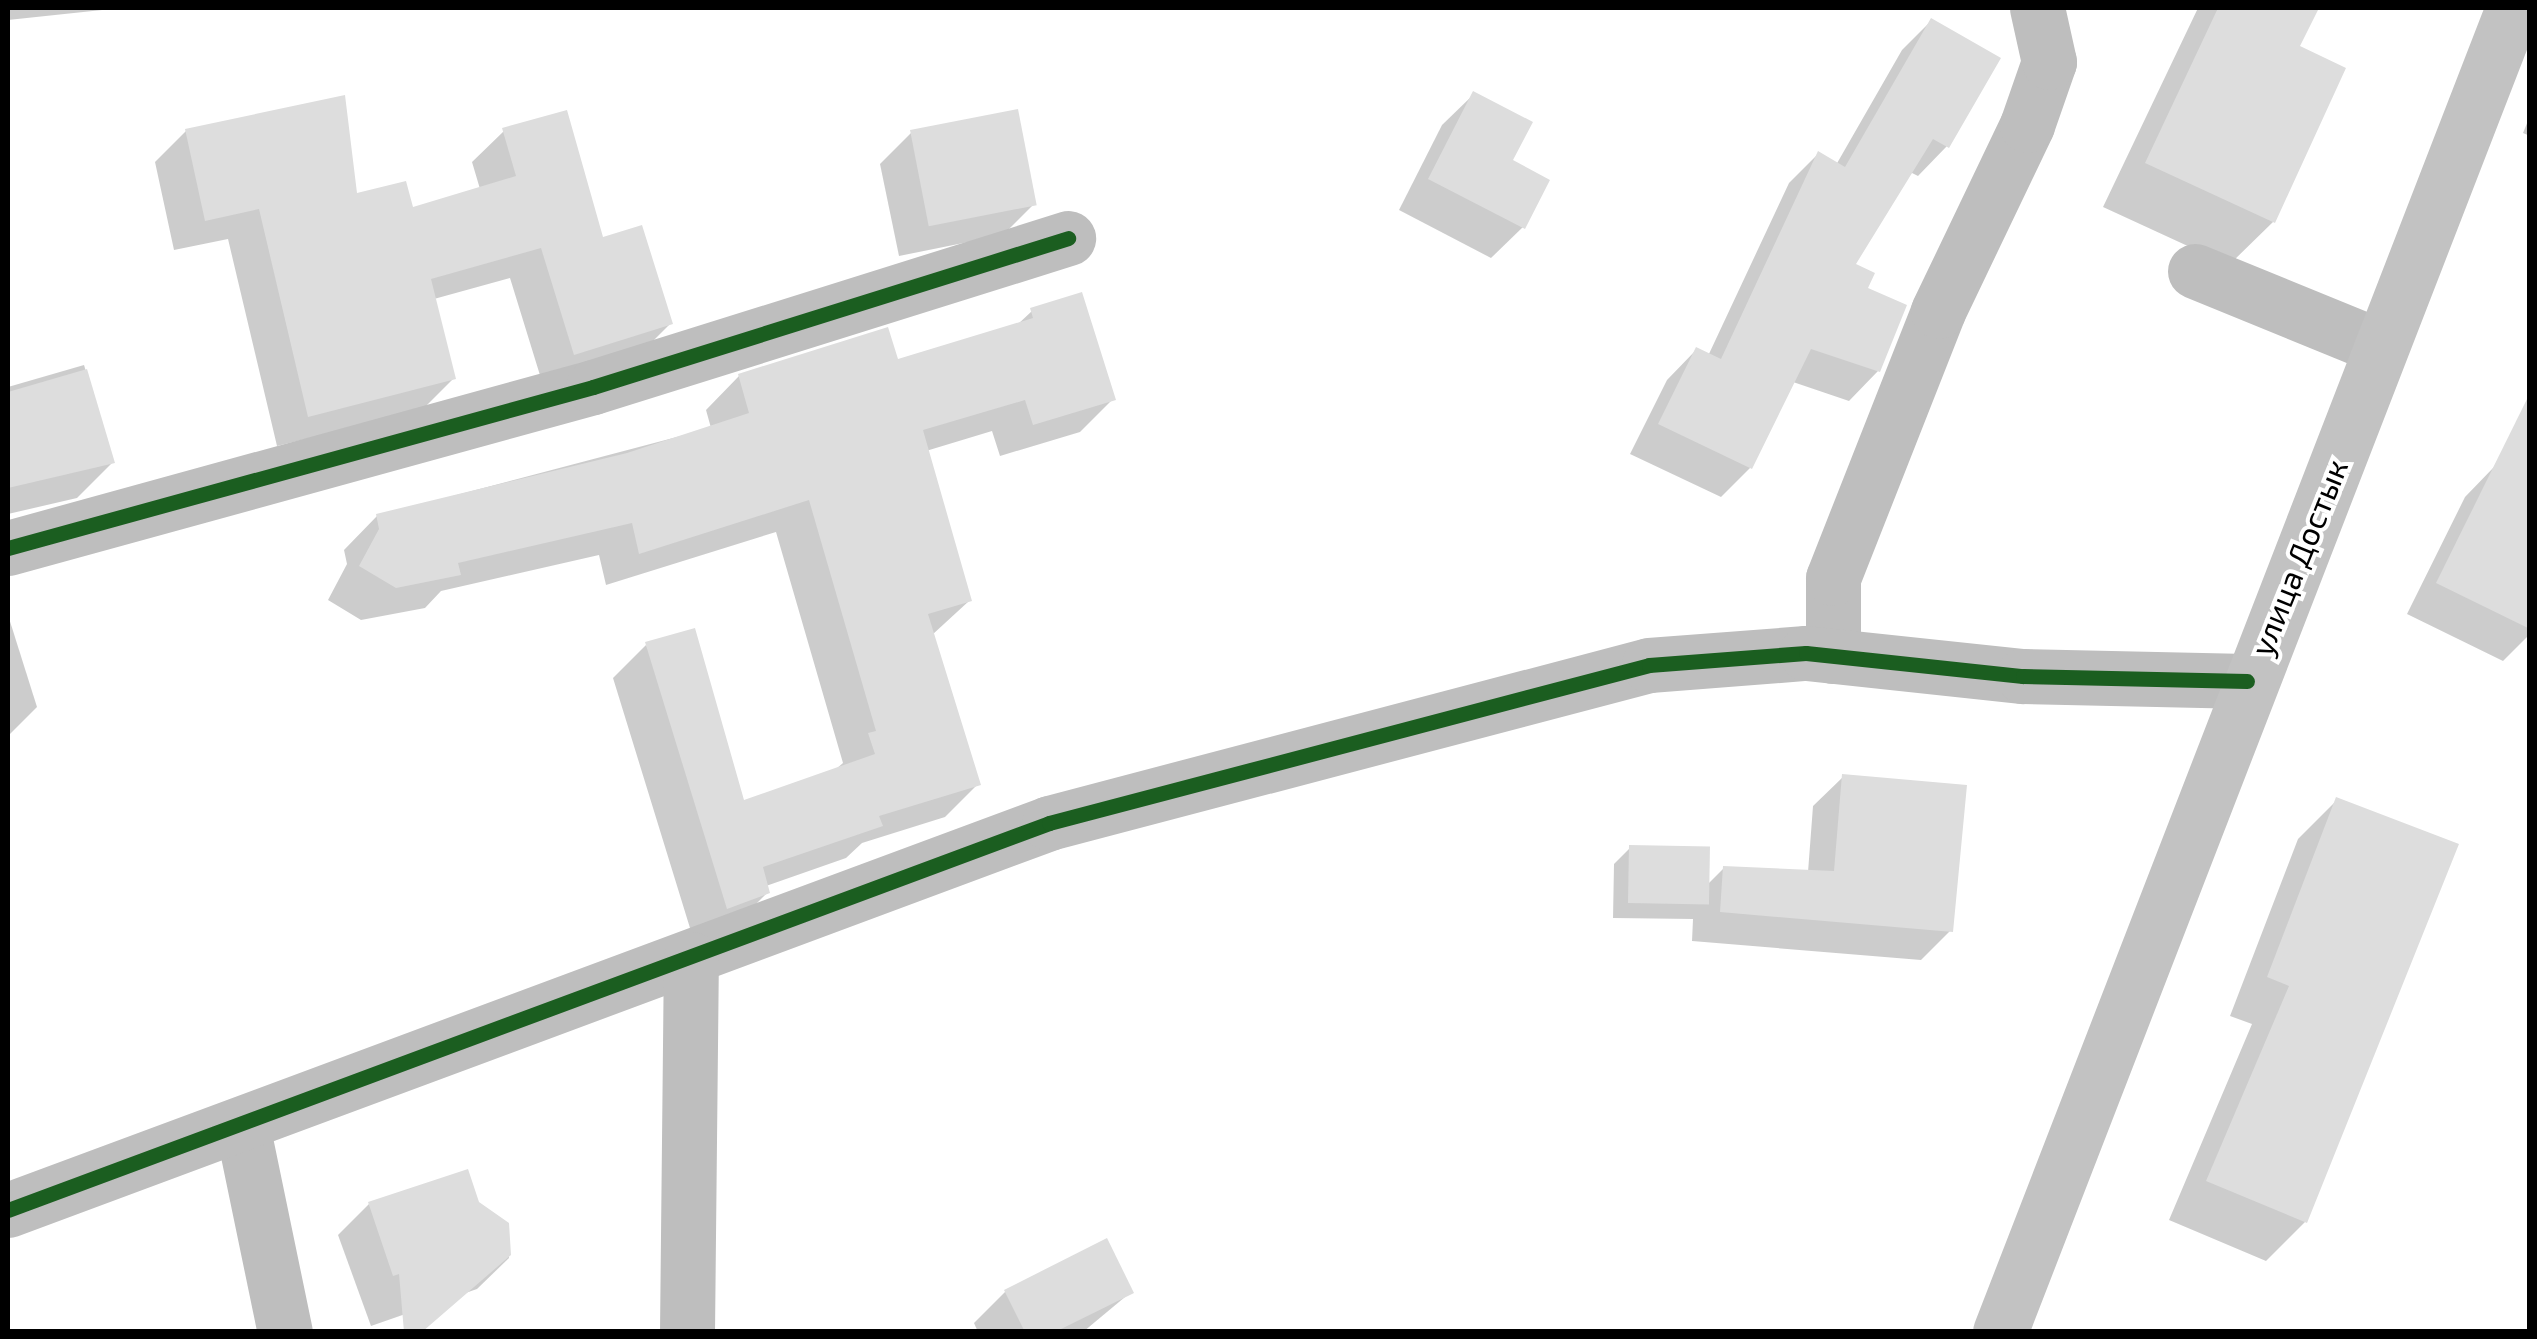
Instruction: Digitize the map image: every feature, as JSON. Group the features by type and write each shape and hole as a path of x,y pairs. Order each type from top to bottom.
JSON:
{"main road":[{"name":"улица Достык","path":"2000,1332 2247,681 2512,8"}],"street":[{"path":"1832,656 1834,578 1938,311 2027,125 2048,62 2037,8"},
{"path":"8,548 593,387 1068,238"},
{"path":"2195,271 2381,347"},
{"path":"8,1210 1048,824 1649,665 1832,656 2023,676 2247,681"},
{"path":"687,1332 691,959"},
{"path":"242,1126 285,1332"}],"building":[{"path":"2218,8 2319,8 2300,46 2346,68 2275,223 2145,163"},
{"path":"1931,18 2001,58 1949,148 1933,139 1856,264 1875,273 1868,288 1907,305 1880,372 1811,349 1752,469 1658,424 1696,347 1721,359 1818,151 1845,167"},
{"path":"1473,91 1533,122 1513,160 1550,180 1525,229 1428,179"},
{"path":"345,95 357,193 406,181 413,207 516,176 502,128 567,110 603,237 642,225 673,324 574,355 541,248 431,279 456,379 308,417 259,209 205,221 185,129"},
{"path":"1018,109 1037,205 929,226 910,130"},
{"path":"1082,292 1116,400 1033,425 1025,400 923,430 972,601 928,614 981,785 879,816 883,826 763,867 770,893 727,909 645,642 695,628 744,800 875,754 868,733 876,731 809,500 639,554 632,523 458,563 461,575 396,588 359,566 379,529 376,514 627,453 749,413 738,374 888,327 898,359 1033,318 1030,308"},
{"path":"87,369 115,463 8,488 8,392"},
{"path":"2530,393 2530,629 2436,583"},
{"path":"1842,774 1967,785 1953,932 1720,912 1723,866 1834,871"},
{"path":"2336,797 2459,844 2307,1223 2206,1181 2289,986 2267,977"},
{"path":"1629,845 1710,846 1709,904 1628,903"},
{"path":"468,1169 479,1202 509,1223 511,1255 422,1332 404,1332 399,1274 393,1276 368,1202"},
{"path":"1107,1238 1134,1293 1055,1332 1025,1332 1004,1290"}],"cycle path":[{"path":"8,548 593,387 1068,238"},
{"path":"8,1210 1049,823 1649,665 1806,653 2023,676 2247,681"}]}
